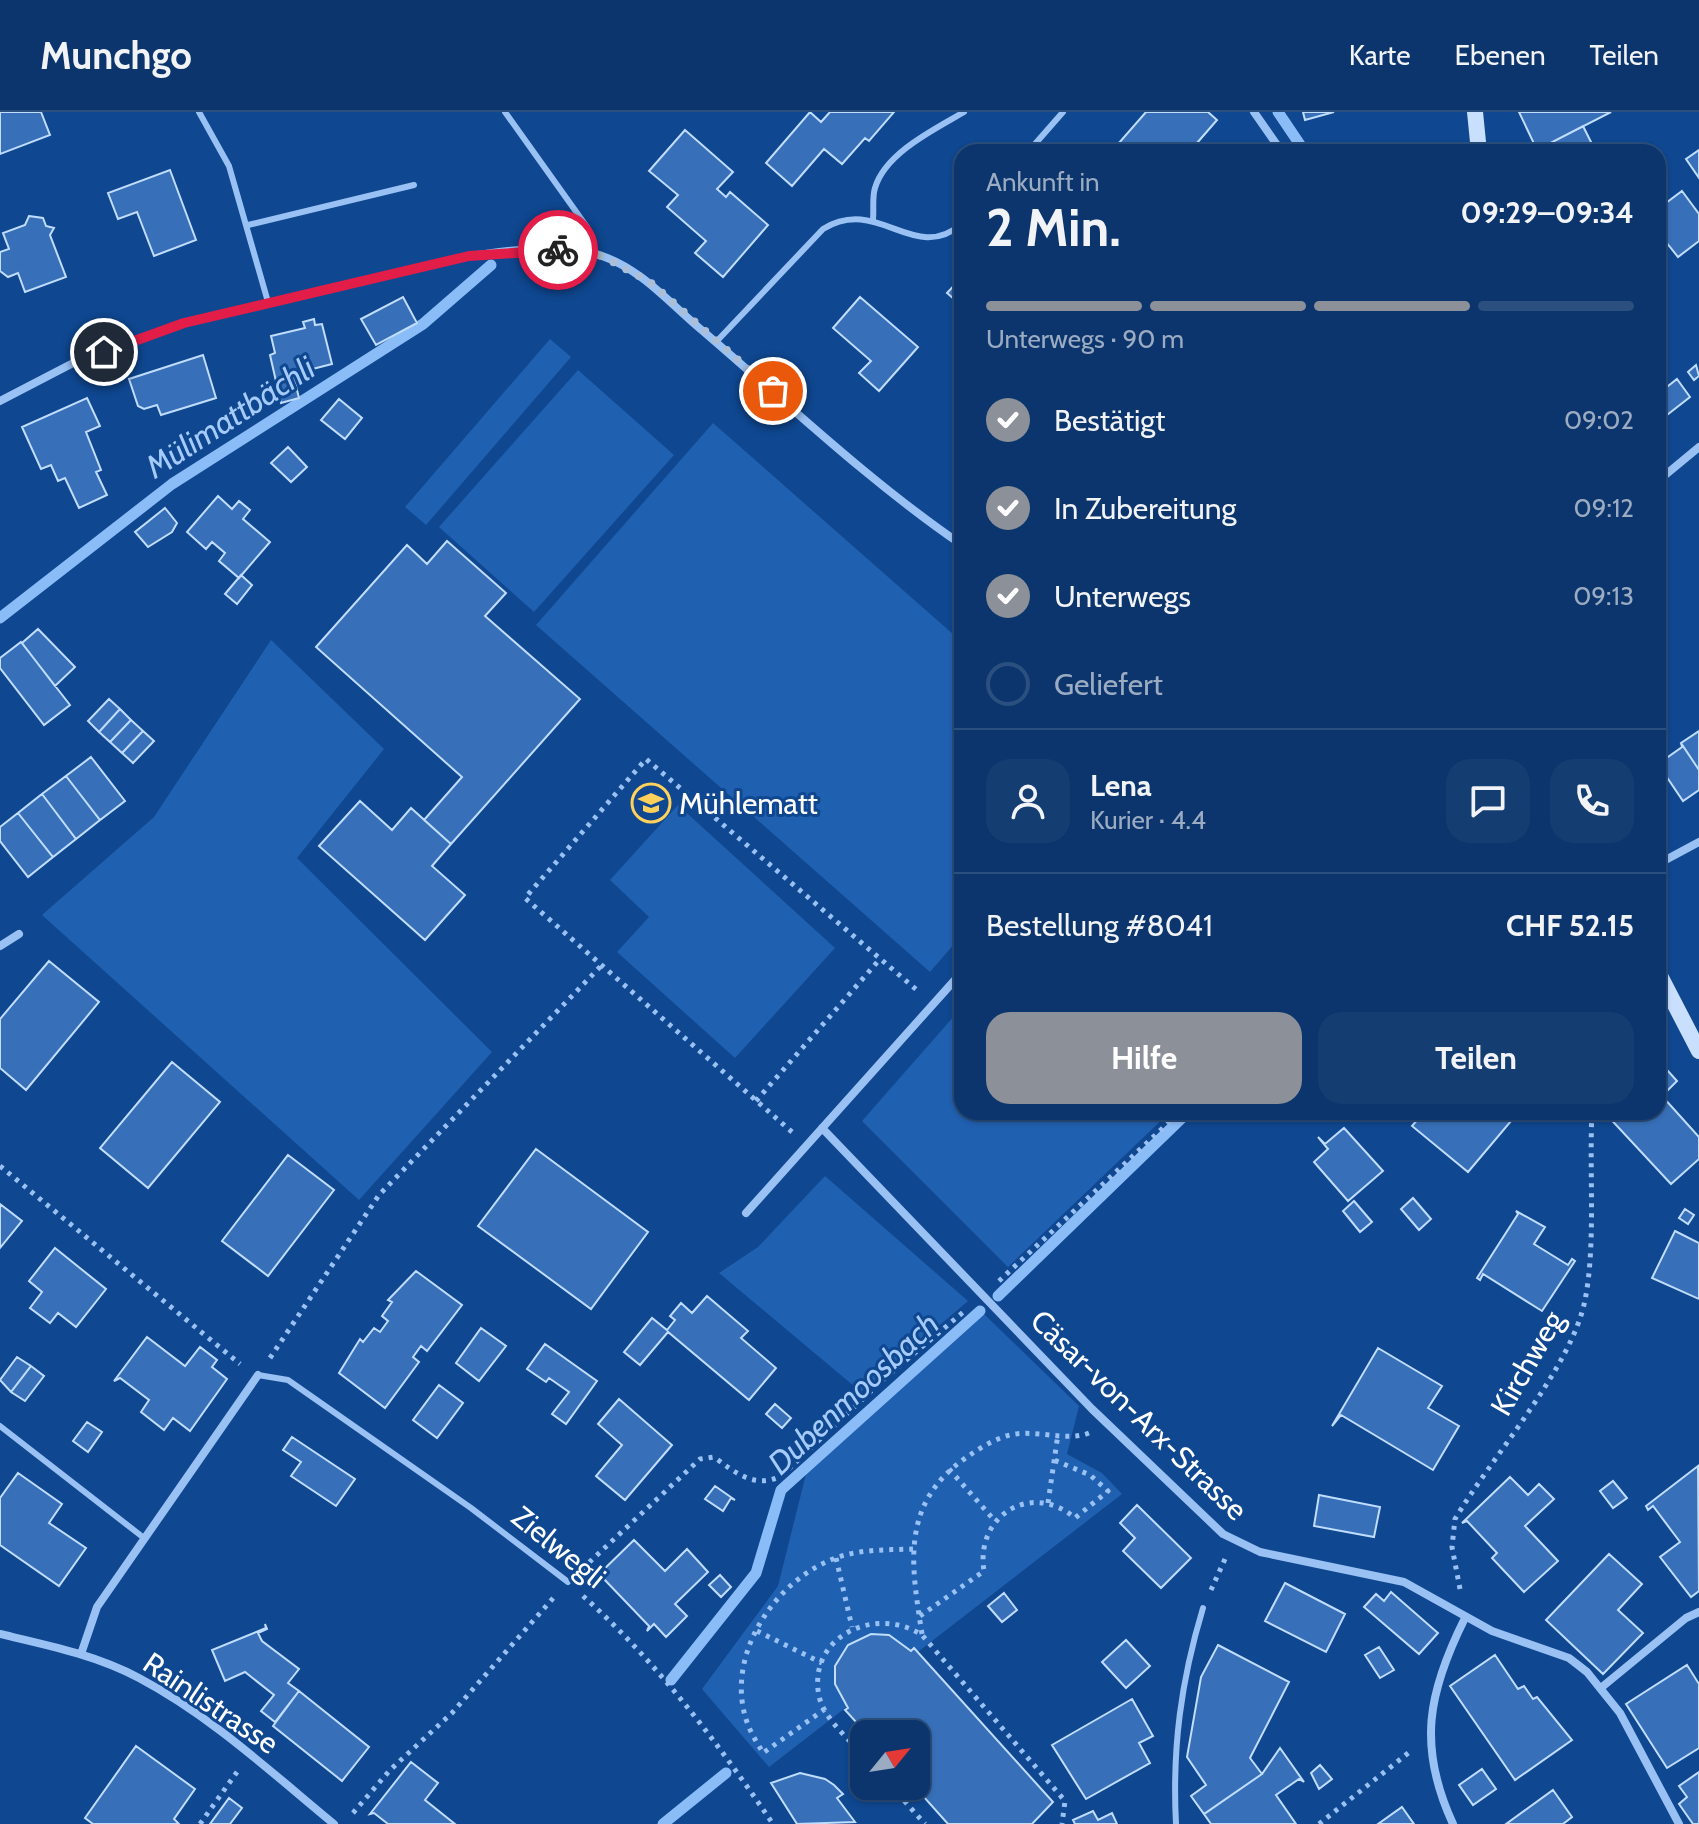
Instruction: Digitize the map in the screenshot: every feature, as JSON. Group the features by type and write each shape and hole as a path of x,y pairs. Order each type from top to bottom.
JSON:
{"street":[{"path":"1254,112 1276,144"},
{"path":"1475,112 1478,144"},
{"path":"0,401 77,361 184,323 469,256 536,250 591,253 650,282 871,475 954,539"},
{"path":"1666,474 1699,447"},
{"path":"1666,860 1699,842"},
{"path":"0,946 19,934"},
{"path":"746,1213 954,981"},
{"path":"1666,987 1699,1051"},
{"name":"Cäsar-von-Arx-Strasse","path":"822,1128 1108,1425 1223,1534 1260,1552 1404,1582 1424,1591 1465,1618 1569,1658 1602,1687 1620,1713 1679,1824"},
{"path":"81,1654 97,1607 258,1375"},
{"path":"1602,1687 1686,1618 1699,1612"},
{"path":"1453,1824 1433,1768 1428,1737 1438,1675 1465,1618"},
{"name":"Rainlistrasse","path":"0,1634 81,1654 139,1678 214,1727 334,1824"}],"lane":[{"path":"199,112 229,166 268,302"},
{"path":"505,112 583,220 591,236 591,253"},
{"path":"873,219 875,188 886,167 932,130 964,112"},
{"path":"1035,144 1063,112"},
{"path":"248,225 414,185"},
{"path":"716,342 823,229 839,219 873,219 918,237 935,238 954,228"},
{"name":"Zielwegli","path":"258,1375 288,1380 471,1508 568,1582"},
{"path":"0,1426 144,1538"},
{"path":"1176,1824 1173,1770 1179,1702 1203,1608"}],"path":[{"path":"807,1145 525,898 646,759 934,1005"},
{"path":"756,1101 880,959"},
{"path":"0,1166 98,1244 227,1355 258,1375 379,1195 601,966"},
{"path":"345,1824 390,1770 452,1713 568,1582 700,1459 714,1457 745,1479 766,1483 781,1476 886,1377 982,1296 1171,1120"},
{"name":"Kirchweg","path":"1465,1618 1452,1547 1455,1519 1558,1363 1585,1302 1589,1269 1592,1120"},
{"path":"922,1635 913,1549 915,1526 927,1497 949,1469 984,1446 1009,1436 1037,1431 1080,1436 1108,1425"},
{"path":"1048,1503 1058,1434"},
{"path":"919,1616 984,1571 983,1544 995,1521 1028,1502 1059,1504 1075,1518 1108,1491 1090,1475 1054,1460"},
{"path":"949,1469 995,1521"},
{"path":"1203,1608 1234,1540"},
{"path":"825,1709 763,1753 747,1724 743,1686 748,1652 757,1631 782,1590 815,1567 836,1558 867,1551 913,1549"},
{"path":"836,1558 852,1627"},
{"name":"Zielwegli","path":"568,1582 613,1623 694,1719 773,1824"},
{"path":"850,1739 825,1709 817,1680 826,1650 852,1627 885,1621 908,1625 922,1635 1065,1801 1062,1824"},
{"path":"757,1631 822,1663"},
{"path":"1319,1824 1428,1737"},
{"path":"200,1824 249,1755"},
{"path":"904,1800 925,1824"}],"shaded area":[{"path":"550,339 571,357 426,525 405,507"},
{"path":"578,370 674,455 534,612 439,527"},
{"path":"713,423 954,635 954,944 930,972 536,625"},
{"path":"271,640 384,749 297,858 492,1052 359,1200 42,915 154,817"},
{"path":"678,805 835,948 735,1058 617,952 649,917 610,880"},
{"path":"954,1016 954,1120 1162,1120 1008,1267 862,1121"},
{"path":"825,1176 968,1301 861,1392 719,1273 758,1247"},
{"path":"984,1314 1079,1406 1067,1454 1102,1473 1122,1494 769,1767 702,1689 778,1586 806,1474"}],"building":[{"path":"0,112 41,112 50,135 0,154"},
{"path":"810,112 821,122 830,112 894,112 869,141 865,138 842,164 824,149 792,186 766,163"},
{"path":"1146,112 1208,112 1217,120 1198,144 1118,144"},
{"path":"1303,112 1334,112 1305,120"},
{"path":"1519,112 1611,112 1549,144 1534,144"},
{"path":"1583,126 1592,144 1548,144"},
{"path":"685,130 733,172 717,189 726,197 730,192 768,225 723,277 695,253 706,241 667,207 678,195 649,171"},
{"path":"1699,150 1699,178 1686,159"},
{"path":"170,170 196,240 154,256 137,212 118,219 108,193"},
{"path":"1682,191 1699,214 1699,241 1678,257 1666,242 1666,203"},
{"path":"29,216 43,218 46,226 54,228 50,235 66,277 25,292 18,273 8,277 0,271 0,252 9,249 3,233 25,225"},
{"path":"954,286 954,299 947,293"},
{"path":"403,297 417,323 376,345 361,319"},
{"path":"860,297 918,347 879,391 859,373 871,361 833,328"},
{"path":"314,319 315,325 322,324 332,364 293,374 299,398 281,403 270,355 275,353 271,336 305,328 303,322"},
{"path":"203,355 216,398 161,415 157,405 144,409 138,406 129,379"},
{"path":"1696,365 1699,376 1694,380 1688,372"},
{"path":"1677,379 1690,397 1666,416 1666,388"},
{"path":"87,398 100,426 86,432 101,470 96,472 107,495 79,508 65,478 58,481 51,465 41,469 22,427"},
{"path":"339,399 362,418 345,439 321,420"},
{"path":"288,447 307,467 291,482 271,463"},
{"path":"218,496 232,509 239,501 250,510 243,519 270,542 239,578 219,561 225,553 212,542 206,549 187,532"},
{"path":"165,508 177,523 172,532 148,547 135,532"},
{"path":"447,541 506,593 485,616 580,699 451,844 424,820 462,777 316,647 407,545 427,564"},
{"path":"241,575 252,585 237,604 225,594"},
{"path":"38,629 75,667 55,686 22,643"},
{"path":"21,642 70,705 44,725 0,668 0,658"},
{"path":"109,699 120,709 99,732 88,721"},
{"path":"120,709 131,720 110,742 99,732"},
{"path":"131,720 143,731 122,753 110,742"},
{"path":"143,731 154,741 133,763 122,753"},
{"path":"1699,731 1699,770 1681,743"},
{"path":"1681,743 1699,770 1699,790 1683,801 1666,776 1666,758 1682,747"},
{"path":"91,757 125,801 100,820 66,776"},
{"path":"66,776 100,820 76,839 42,794"},
{"path":"42,794 76,839 53,857 18,813"},
{"path":"360,801 392,830 411,808 451,844 432,866 465,895 425,940 319,846"},
{"path":"18,813 53,857 28,877 0,841 0,827"},
{"path":"49,961 99,1002 26,1090 0,1068 0,1019"},
{"path":"172,1062 220,1102 148,1188 100,1148"},
{"path":"1666,1069 1677,1081 1666,1092"},
{"path":"1666,1100 1699,1137 1699,1159 1671,1184 1612,1120 1666,1120"},
{"path":"1417,1120 1512,1120 1468,1172 1412,1126"},
{"path":"1344,1128 1383,1171 1348,1201 1314,1162 1328,1149 1318,1137 1325,1144"},
{"path":"536,1149 648,1232 591,1309 478,1226"},
{"path":"288,1155 334,1190 268,1276 222,1241"},
{"path":"1413,1198 1431,1219 1419,1230 1401,1209"},
{"path":"1354,1201 1372,1222 1360,1232 1343,1211"},
{"path":"0,1204 22,1221 0,1248"},
{"path":"1685,1209 1694,1215 1688,1224 1679,1218"},
{"path":"1516,1211 1545,1227 1534,1244 1568,1265 1572,1259 1575,1261 1542,1311 1483,1274 1480,1280 1477,1278 1518,1214"},
{"path":"1675,1231 1699,1243 1699,1299 1652,1278"},
{"path":"55,1248 106,1289 76,1327 58,1313 50,1323 30,1308 42,1292 29,1281"},
{"path":"416,1271 462,1305 427,1351 421,1346 413,1357 419,1362 385,1408 339,1373 360,1339 363,1342 374,1328 380,1332 388,1321 382,1316 392,1302 388,1300"},
{"path":"707,1296 748,1331 741,1338 776,1368 749,1400 668,1332 640,1365 624,1352 652,1318 667,1330 675,1320 670,1316 681,1303 692,1313"},
{"path":"481,1328 506,1346 479,1381 456,1363"},
{"path":"147,1337 185,1366 200,1347 217,1360 212,1367 227,1379 190,1431 173,1418 164,1430 141,1412 149,1400 120,1378 114,1381"},
{"path":"545,1344 597,1381 566,1424 552,1414 569,1392 549,1378 546,1382 527,1369"},
{"path":"1378,1348 1442,1386 1428,1408 1459,1426 1433,1470 1341,1415 1332,1426"},
{"path":"17,1357 31,1366 11,1392 0,1380"},
{"path":"31,1366 44,1376 25,1401 11,1392"},
{"path":"439,1385 463,1403 437,1438 413,1420"},
{"path":"619,1399 672,1445 625,1500 596,1476 622,1445 598,1424"},
{"path":"775,1404 791,1418 782,1428 766,1414"},
{"path":"87,1422 102,1432 88,1452 73,1441"},
{"path":"292,1437 355,1479 336,1506 291,1476 301,1462 283,1450"},
{"path":"1698,1466 1699,1591 1691,1597 1660,1557 1680,1542 1653,1506 1648,1510 1646,1506"},
{"path":"18,1473 62,1504 49,1523 86,1548 59,1586 0,1545 0,1498"},
{"path":"1510,1477 1528,1495 1539,1484 1554,1499 1525,1526 1558,1561 1524,1592 1492,1558 1497,1553 1467,1521 1462,1523"},
{"path":"1613,1481 1627,1498 1613,1508 1600,1491"},
{"path":"715,1486 735,1500 731,1498 723,1511 705,1499"},
{"path":"1319,1495 1380,1507 1374,1537 1314,1526"},
{"path":"1137,1505 1191,1558 1161,1588 1123,1551 1135,1538 1120,1523"},
{"path":"634,1540 665,1571 687,1549 708,1572 675,1604 687,1616 666,1637 654,1624 647,1631 649,1626 601,1576 595,1578"},
{"path":"1609,1554 1642,1584 1618,1610 1643,1633 1603,1674 1546,1620"},
{"path":"720,1575 731,1587 721,1597 709,1585"},
{"path":"1285,1583 1345,1614 1326,1652 1265,1621"},
{"path":"1391,1592 1438,1633 1419,1654 1364,1607 1376,1594 1384,1601"},
{"path":"1004,1593 1017,1610 1002,1622 988,1606"},
{"path":"265,1624 267,1629 258,1633 262,1641 299,1669 288,1683 299,1691 275,1722 261,1711 274,1695 245,1672 225,1681 212,1650 266,1628"},
{"path":"871,1634 889,1635 911,1651 914,1648 1053,1802 1032,1824 948,1824 927,1800 930,1800 930,1720 854,1720 845,1710 848,1708 835,1684 835,1666 848,1645"},
{"path":"1126,1640 1150,1666 1126,1688 1102,1662"},
{"path":"1218,1645 1289,1682 1250,1758 1262,1774 1204,1814 1191,1796 1206,1785 1187,1757 1201,1677"},
{"path":"1379,1647 1394,1670 1380,1678 1365,1655"},
{"path":"1495,1655 1518,1689 1524,1686 1533,1699 1537,1697 1572,1740 1515,1780 1450,1686"},
{"path":"1687,1665 1699,1684 1699,1748 1667,1768 1626,1704"},
{"path":"299,1691 369,1747 342,1781 273,1726"},
{"path":"1132,1699 1153,1736 1139,1743 1150,1763 1086,1799 1052,1745"},
{"path":"136,1746 195,1789 174,1819 179,1824 93,1824 85,1818"},
{"path":"1280,1748 1304,1782 1299,1779 1276,1795 1296,1824 1211,1824 1204,1814 1262,1774"},
{"path":"411,1762 438,1783 425,1800 455,1824 388,1824 374,1813 370,1814"},
{"path":"1320,1765 1332,1779 1319,1789 1311,1773"},
{"path":"1482,1769 1496,1789 1473,1805 1459,1785"},
{"path":"1699,1772 1699,1824 1693,1824 1679,1804 1687,1797 1679,1786"},
{"path":"800,1773 825,1779 834,1785 843,1794 837,1798 855,1822 797,1824 771,1783"},
{"path":"1553,1790 1572,1817 1563,1824 1506,1824"},
{"path":"229,1798 242,1808 230,1824 210,1824"},
{"path":"1402,1807 1414,1824 1378,1824"},
{"path":"1093,1811 1098,1820 1112,1813 1117,1824 1075,1824 1073,1820"}],"waterway":[{"name":"Dubenmoosbach","path":"1278,112 1300,144"},
{"name":"Mülimattbächli","path":"0,618 172,484 423,324 491,265"},
{"name":"Dubenmoosbach","path":"998,1296 1180,1120"},
{"name":"Dubenmoosbach","path":"671,1680 756,1573 781,1490 980,1311"},
{"name":"Dubenmoosbach","path":"663,1824 726,1773"}],"way so far":[{"path":"558,250 578,250 602,256 650,282 773,391"}],"place":[{"name":"Mühlematt","path":"651,803"}],"route":[{"path":"104,352 184,323 469,256 514,250 558,250"}]}
